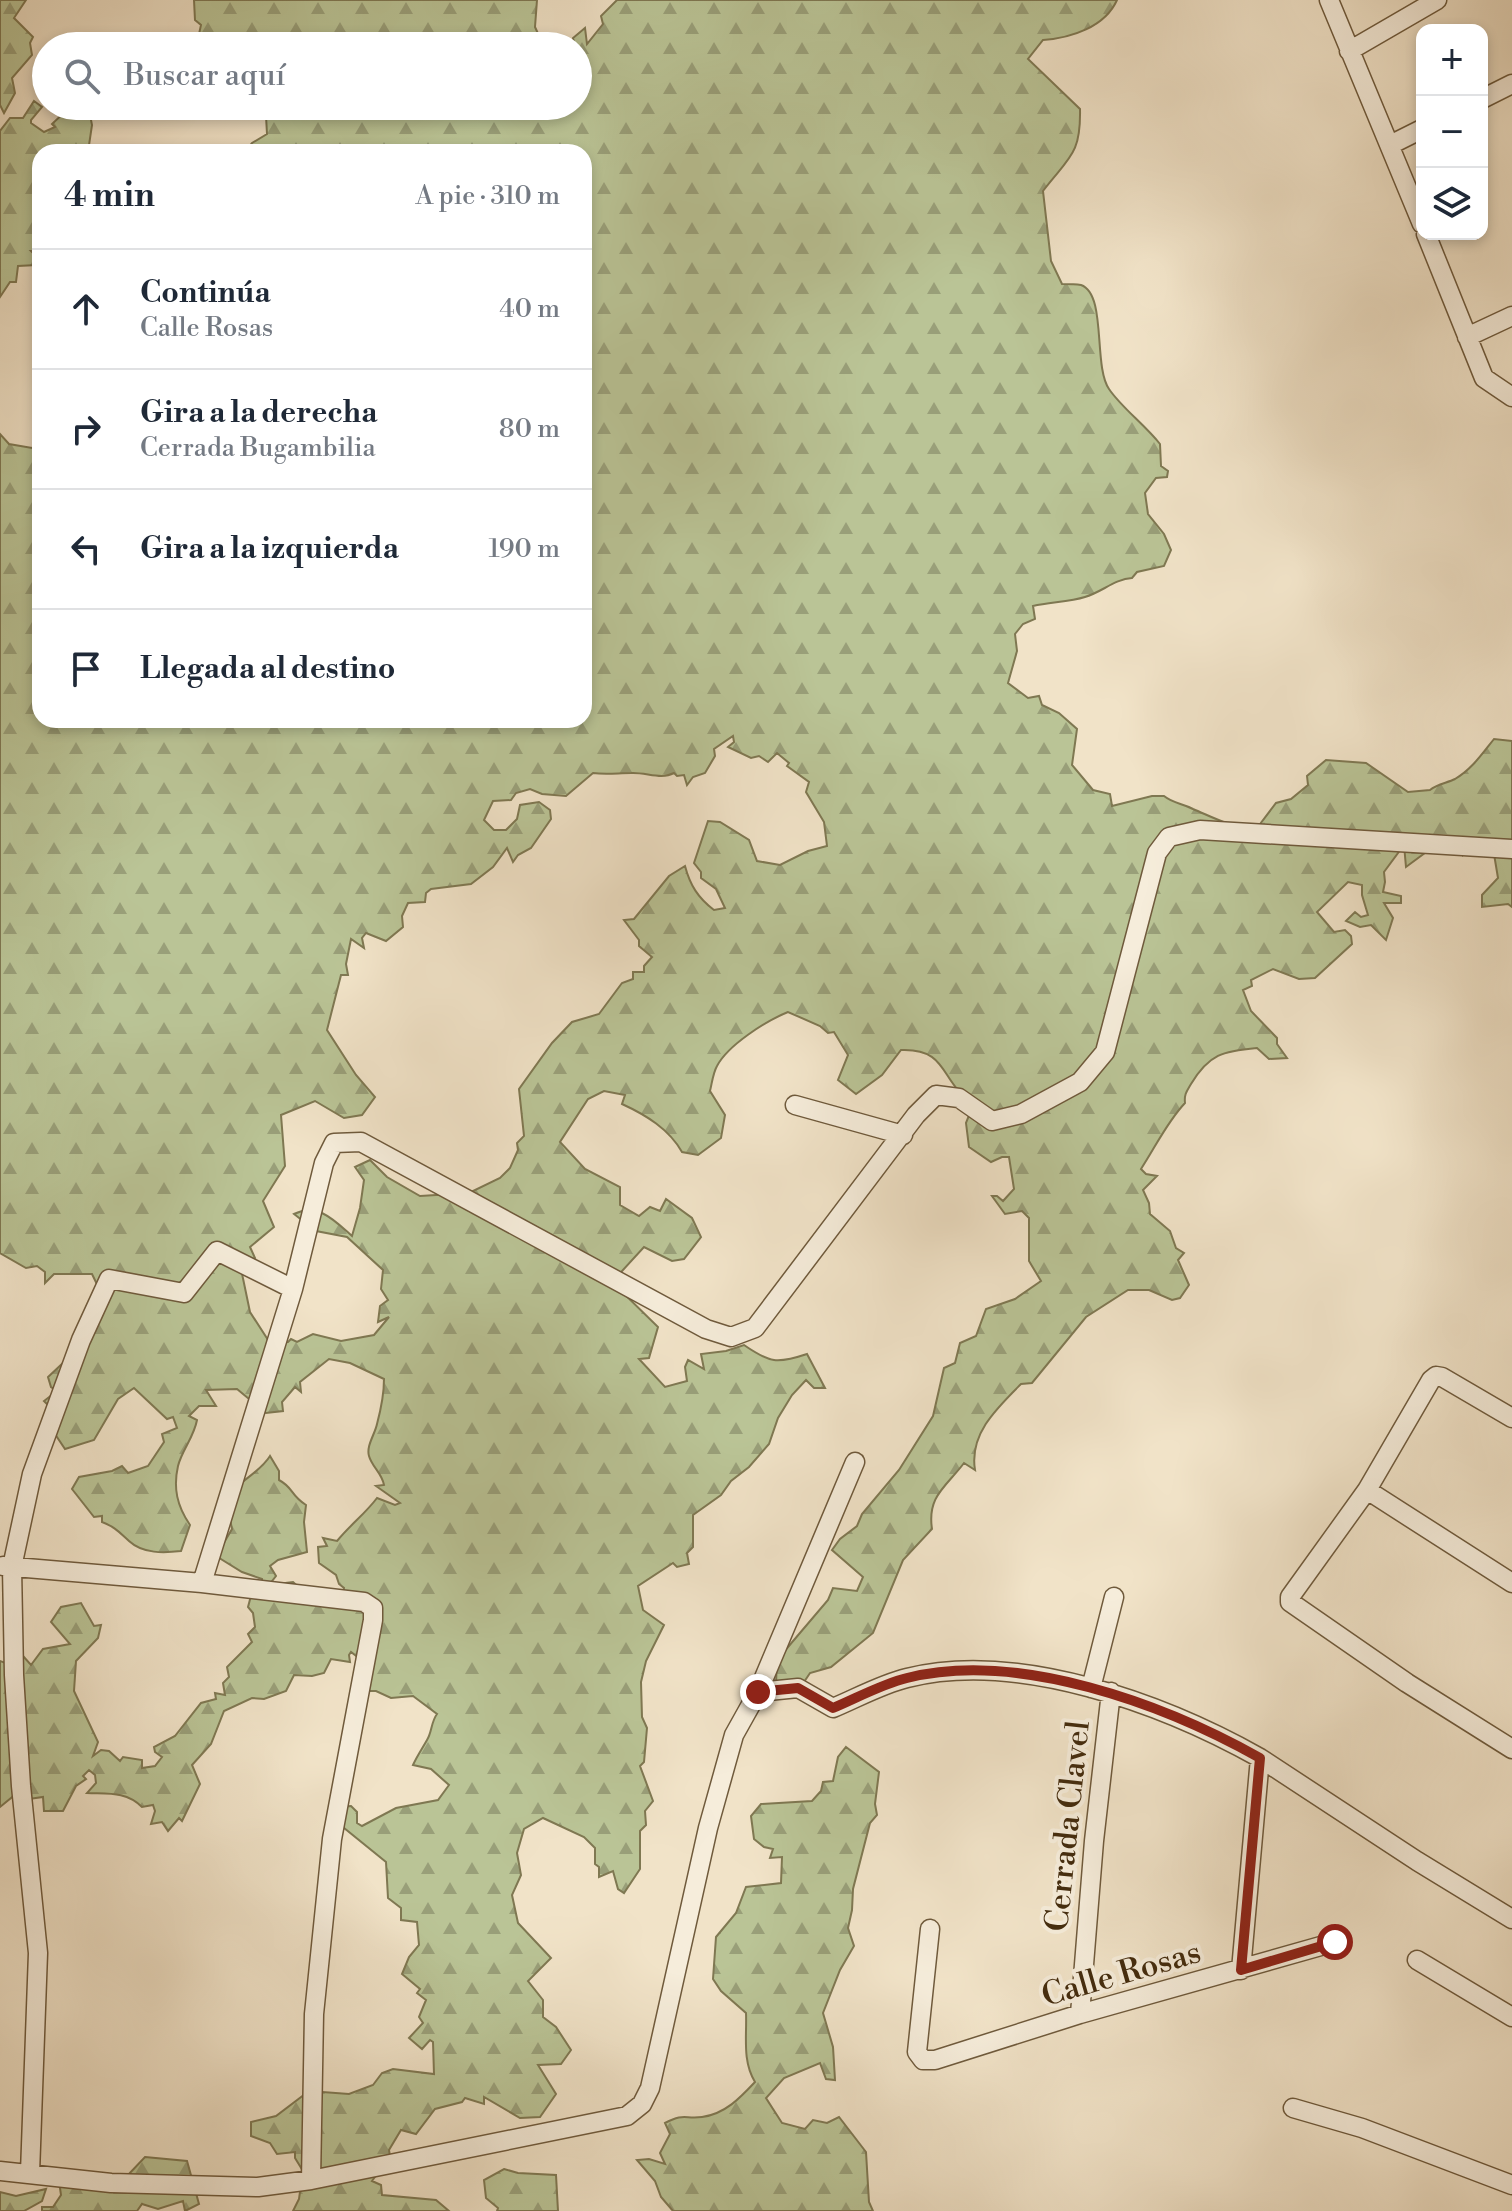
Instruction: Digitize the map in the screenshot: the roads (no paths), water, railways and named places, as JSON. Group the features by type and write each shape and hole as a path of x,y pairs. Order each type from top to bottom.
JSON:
{"street":[{"path":"1329,0 1416,209"},
{"path":"1349,51 1437,0"},
{"path":"1488,96 1512,84"},
{"path":"1390,145 1416,132"},
{"path":"1428,240 1484,378 1512,397"},
{"path":"1467,337 1512,316"},
{"path":"202,1583 293,1289 324,1163 334,1143 361,1142 706,1329 731,1337 755,1328 916,1115 936,1095 959,1098 992,1121 1021,1114 1080,1082 1105,1052 1157,853 1169,837 1200,830 1512,849"},
{"path":"795,1105 903,1135"},
{"path":"30,2173 38,1953 21,1786 6,1566 32,1474 81,1340 109,1279 184,1293 217,1251 293,1289"},
{"path":"1512,1418 1442,1377 1436,1376 1431,1380 1367,1490 1290,1597 1290,1602 1394,1674 1512,1749"},
{"path":"0,2171 111,2183 258,2187 311,2180 627,2116 642,2104 650,2088 734,1735 758,1692 855,1462"},
{"path":"1367,1490 1512,1583"},
{"path":"6,1566 202,1583 364,1602 373,1608 332,1839 314,2014 311,2180"},
{"path":"1091,1688 1114,1597"},
{"path":"758,1692 798,1688 833,1708 906,1678 959,1669 1015,1672 1111,1692 1224,1739 1260,1758 1512,1919"},
{"name":"Cerrada Clavel","path":"1080,2014 1094,1841 1111,1692"},
{"path":"1241,1970 1260,1758"},
{"name":"Calle Rosas","path":"930,1929 917,2052 923,2060 935,2060 1080,2014 1335,1942"},
{"path":"1417,1960 1512,2017"},
{"path":"1293,2108 1362,2128 1512,2185"}]}
